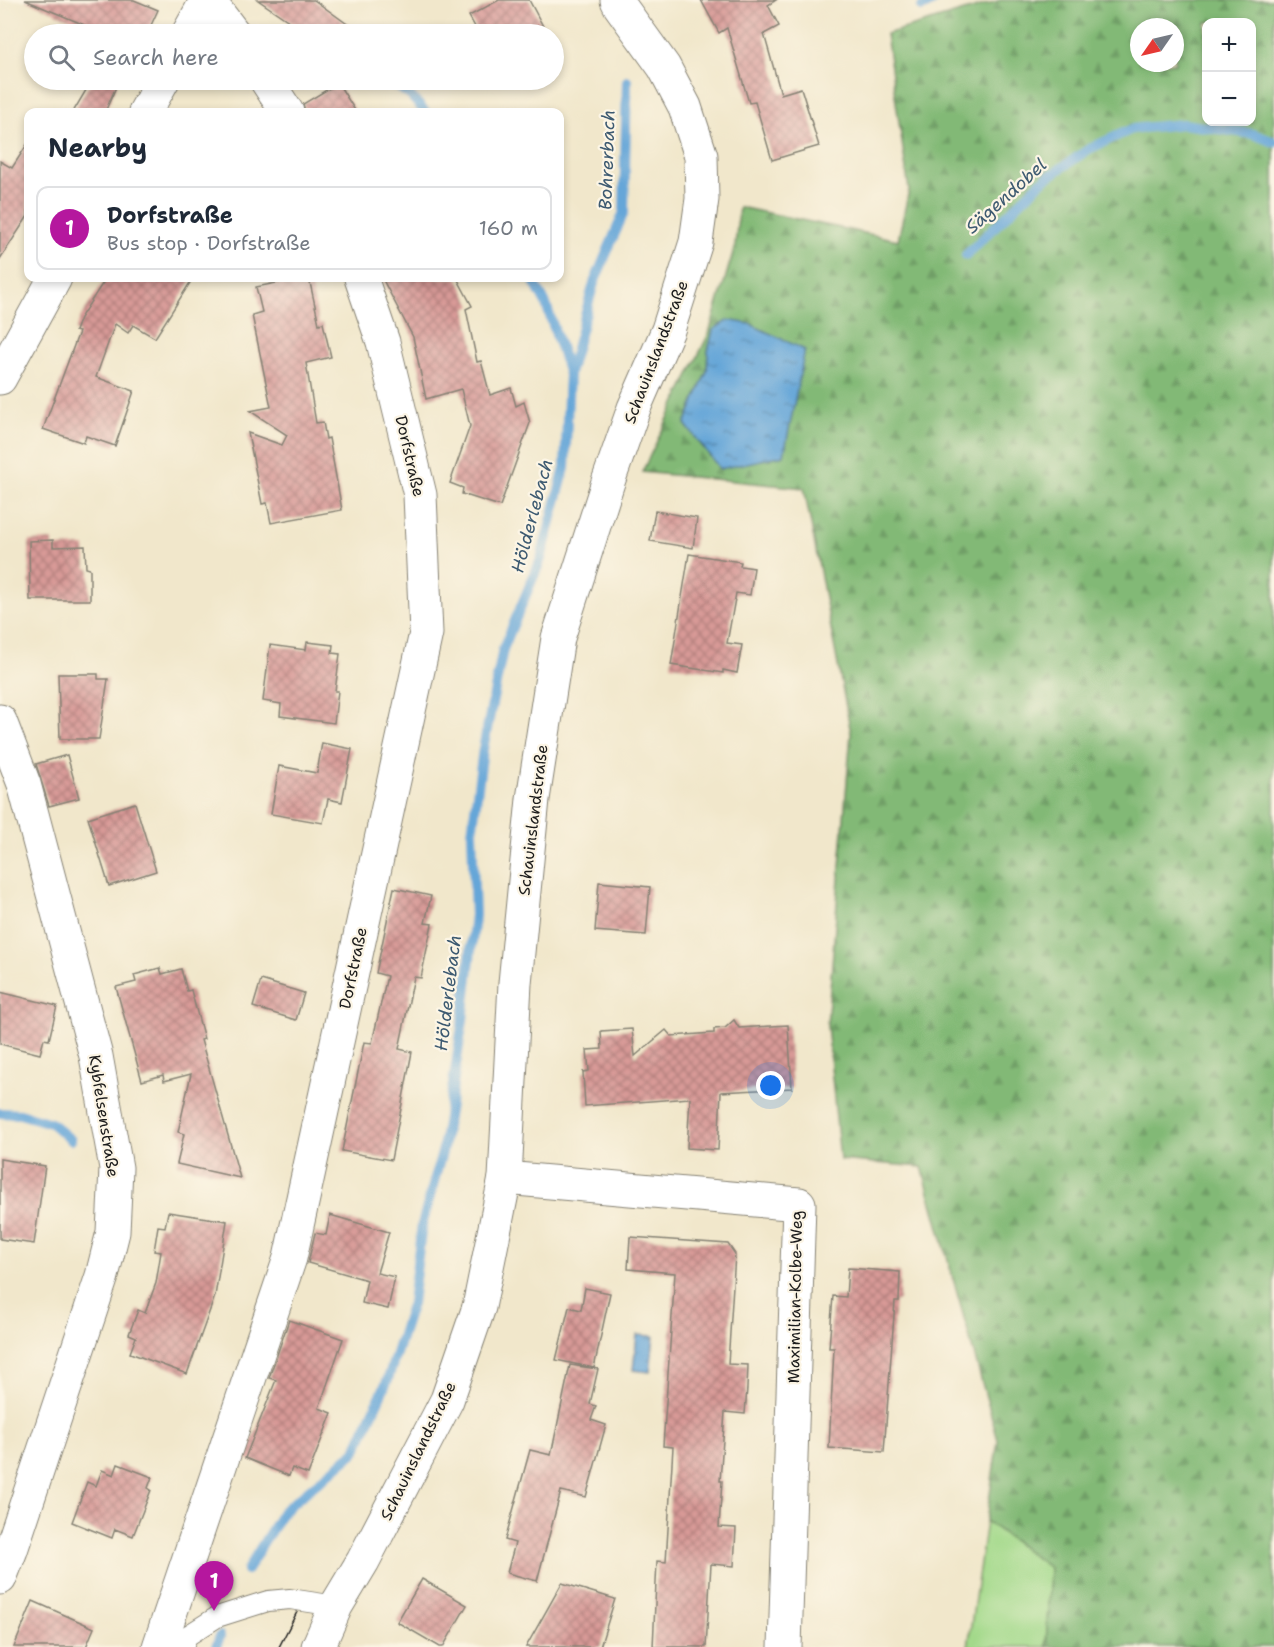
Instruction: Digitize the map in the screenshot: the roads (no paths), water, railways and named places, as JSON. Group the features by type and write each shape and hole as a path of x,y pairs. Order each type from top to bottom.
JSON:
{"street":[{"path":"194,24 208,0 226,24"},
{"name":"Schauinslandstraße","path":"318,1647 336,1606 363,1561 447,1400 479,1307 505,1178 515,983 531,810 558,638 608,482 634,408 668,330 696,242 702,199 701,156 685,107 664,68 618,0"},
{"path":"147,108 158,90"},
{"path":"273,90 284,108"},
{"path":"0,378 53,282"},
{"name":"Dorfstraße","path":"159,1647 290,1258 426,633 420,495 383,342 362,282"},
{"name":"Kybfelsenstraße","path":"0,721 24,784 96,1056 116,1168 113,1232 102,1276 0,1578"},
{"name":"Maximilian-Kolbe-Weg","path":"505,1178 799,1204 785,1647"}],"lane":[{"path":"183,1647 187,1636 217,1617 268,1602 290,1599 336,1606"}],"water":[{"path":"728,320 750,324 805,350 784,455 720,469 685,424 707,371 708,351 713,330"},
{"path":"637,1335 654,1336 650,1372 633,1370"}],"waterway":[{"path":"922,7 935,0"},
{"name":"Hölderlebach","path":"247,1570 283,1511 355,1452 388,1379 412,1303 422,1225 443,1149 463,1020 475,915 472,833 483,749 503,649 541,559 565,468 569,374 594,283 624,212 627,81"},
{"path":"403,90 421,108"},
{"name":"Sägendobel","path":"966,255 1041,182 1089,149 1132,129 1183,124 1253,134 1274,142"},
{"path":"534,282 546,304 569,374"},
{"path":"0,1113 20,1114 51,1123 71,1140"},
{"name":"Hölderlebach","path":"216,1647 220,1636"}],"tram line":[{"path":"279,1647 297,1612"}],"place":[{"name":"Dorfstraße","path":"214,1611"}],"water label":[{"name":"Bohrerbach","path":"607,160"}]}
